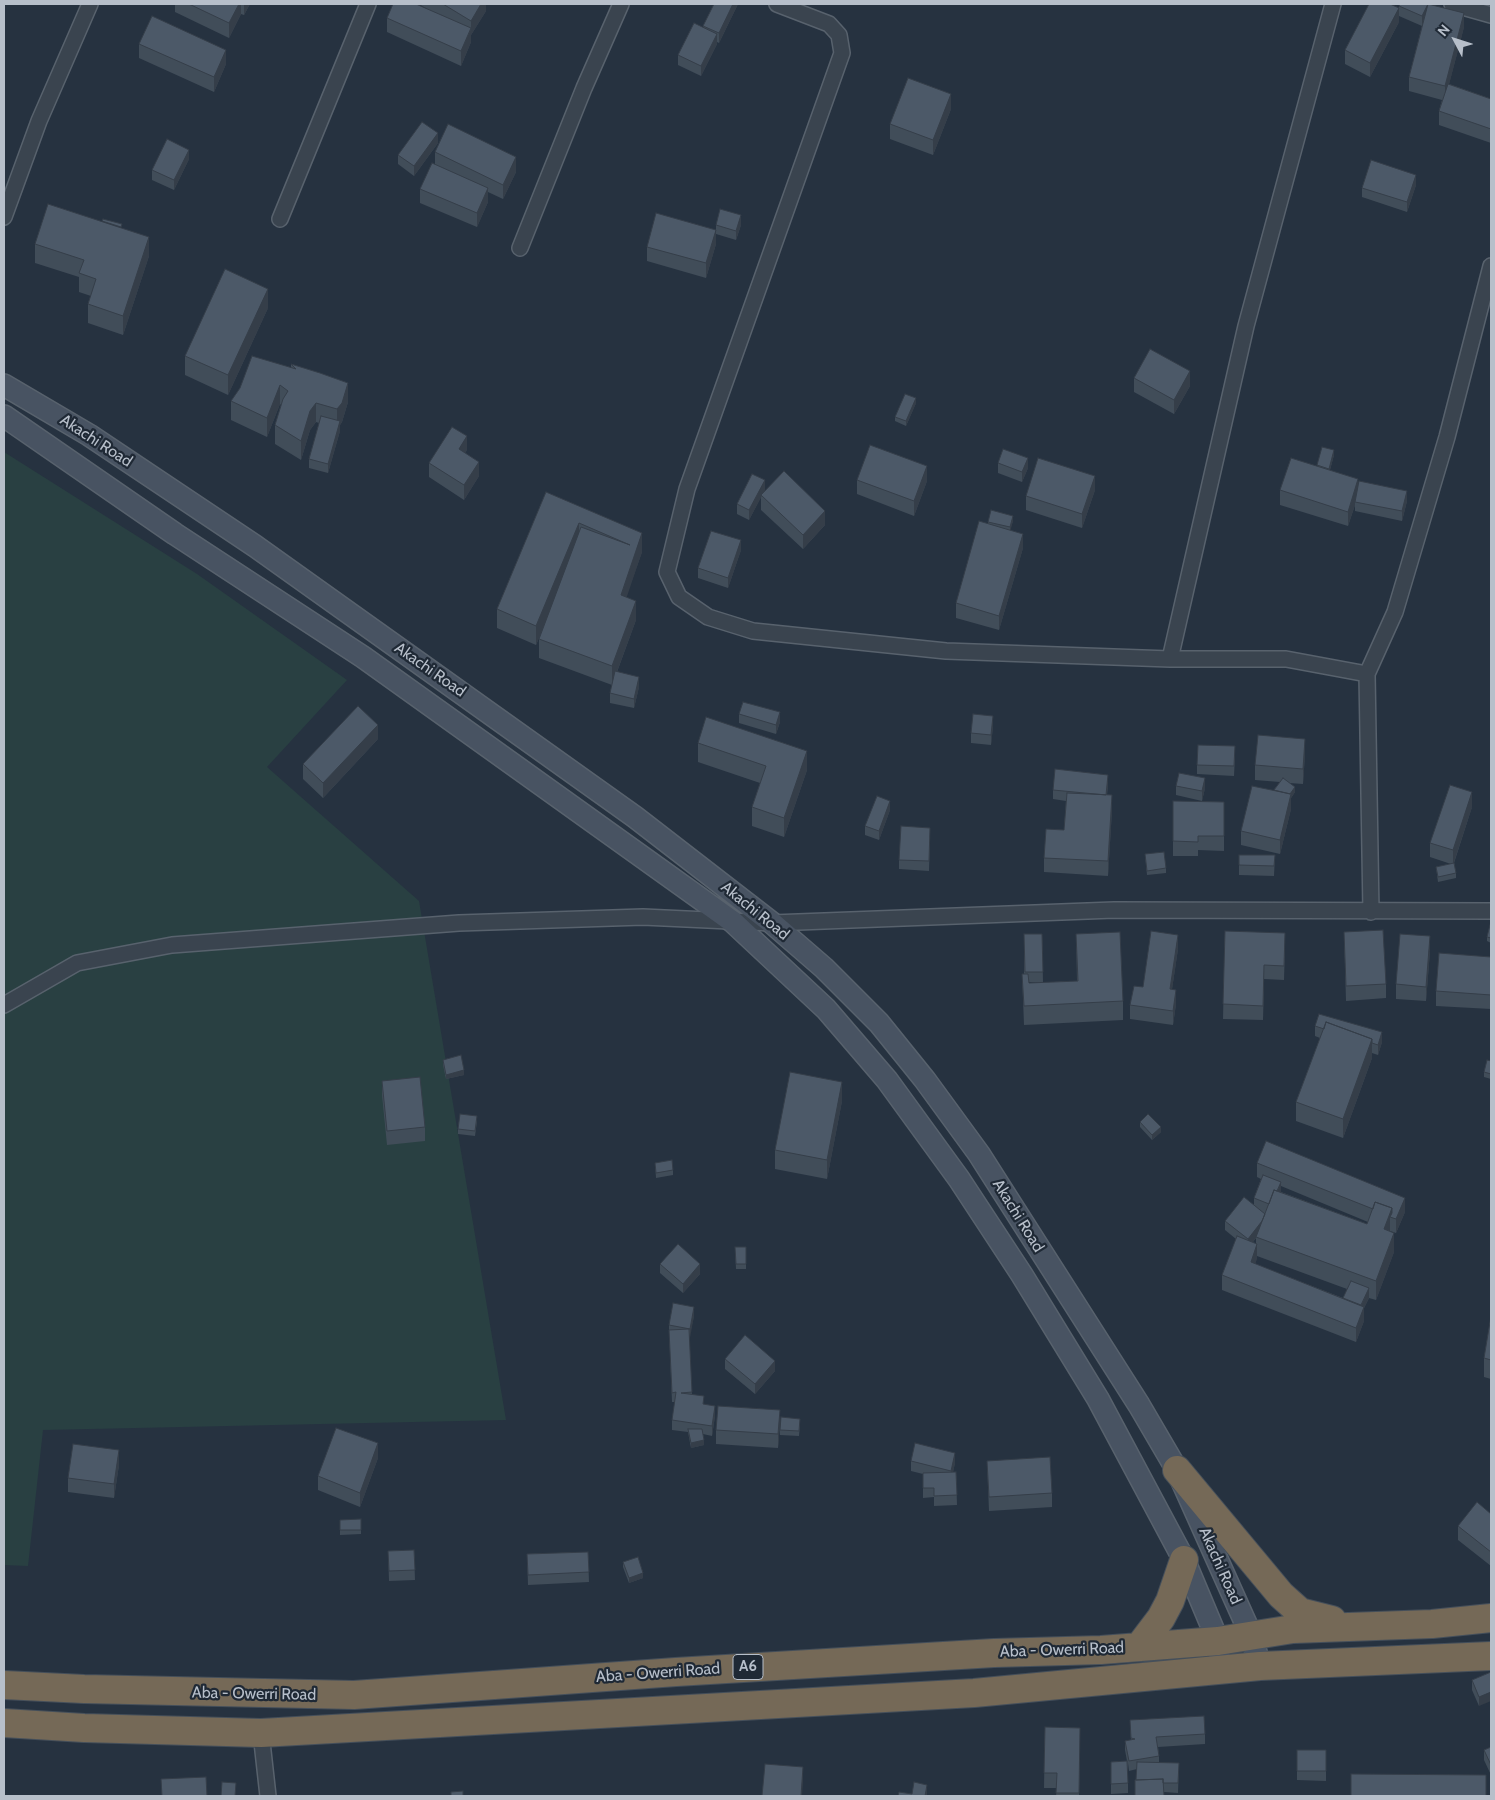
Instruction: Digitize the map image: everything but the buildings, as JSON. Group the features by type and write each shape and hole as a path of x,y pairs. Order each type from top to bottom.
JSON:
{"highway":[{"path":"1177,1470 1281,1595 1300,1612 1353,1626"},
{"path":"1139,1647 1161,1618 1170,1601 1184,1560"},
{"name":"Aba - Owerri Road","path":"4,1685 104,1690 354,1695 676,1672 1139,1647 1218,1641 1251,1635 1353,1626 1432,1624 1491,1618"},
{"name":"Aba - Owerri Road","path":"4,1724 261,1733 974,1693 1260,1666 1491,1656"}],"main road":[{"name":"Akachi Road","path":"4,385 89,435 255,546 635,817 772,923 824,968 879,1023 925,1080 985,1163 1139,1404 1177,1470 1251,1635 1260,1666"},
{"name":"Akachi Road","path":"4,416 175,534 364,657 733,922 826,1009 887,1080 960,1179 1022,1275 1098,1399 1184,1560 1218,1641 1221,1670"}],"street":[{"path":"4,217 39,121 90,4"},
{"path":"280,218 368,4"},
{"path":"520,248 584,88 621,4"},
{"path":"777,4 829,24 839,36 842,53 687,489 667,572 680,597 708,617 753,631 946,651 1170,659 1286,659 1366,674"},
{"path":"1170,659 1246,326 1333,4"},
{"path":"1452,4 1491,16"},
{"path":"1370,912 1366,674 1395,612 1447,438 1491,266"},
{"path":"4,1005 77,963 172,944 459,923 643,917 772,923 1114,910 1491,912"},
{"path":"261,1733 268,1796"}],"green space":[{"path":"4,452 197,574 347,680 267,767 419,901 506,1420 43,1430 28,1566 4,1565"}]}
